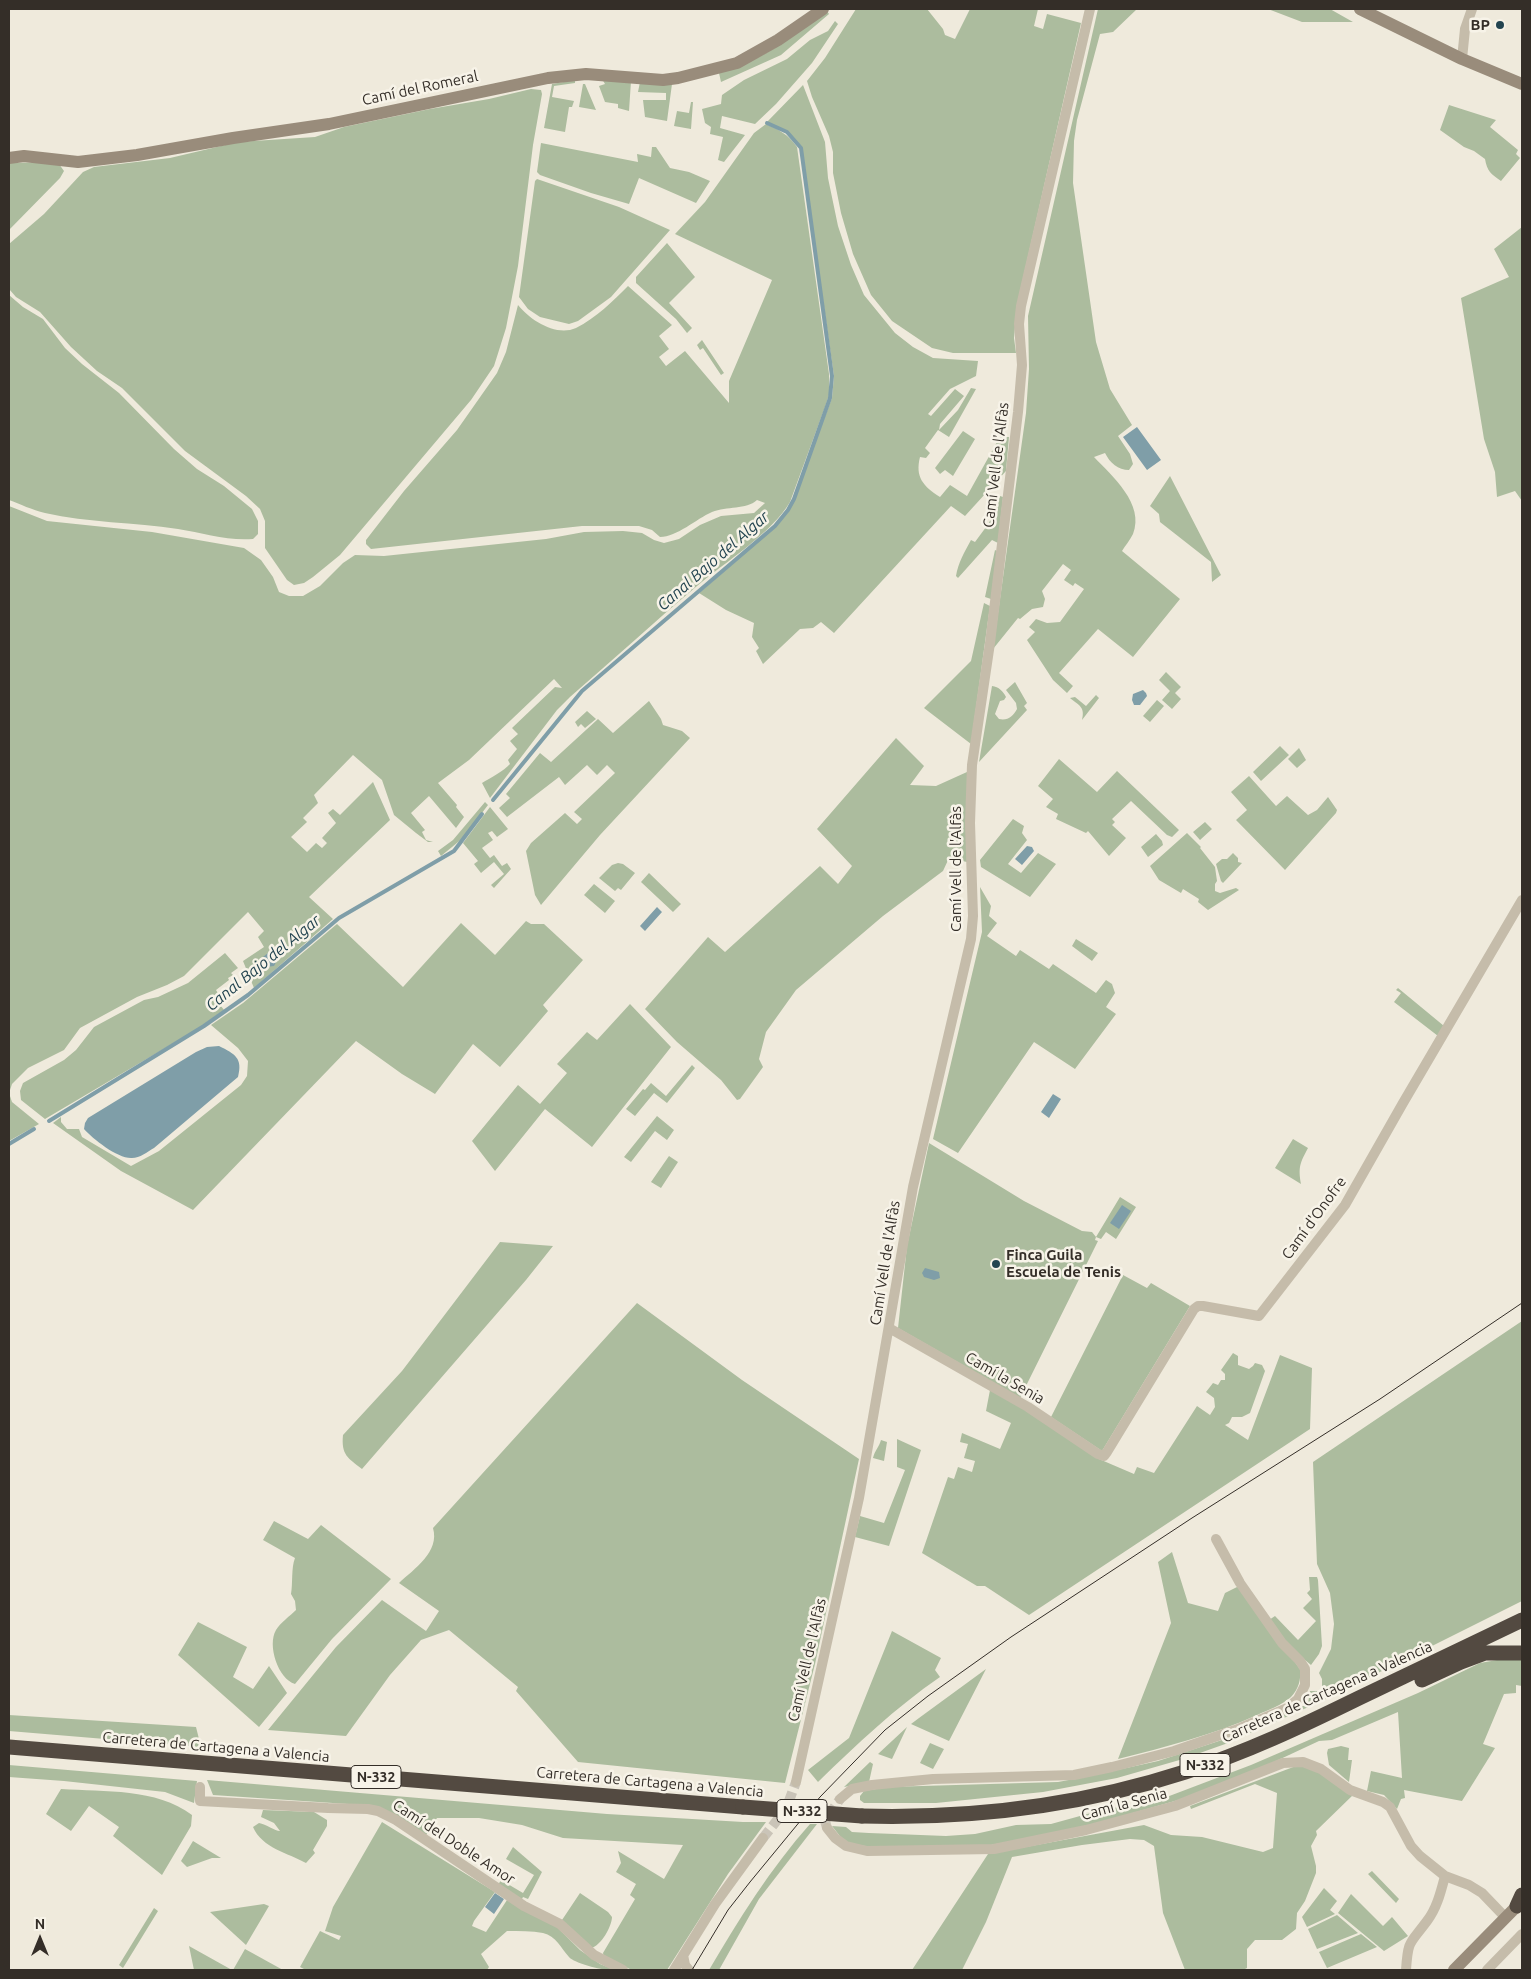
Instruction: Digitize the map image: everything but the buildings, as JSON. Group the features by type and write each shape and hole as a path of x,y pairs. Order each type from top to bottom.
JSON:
{"highway":[{"name":"Carretera de Cartagena a Valencia","path":"9,1747 862,1816 962,1815 1073,1802 1158,1781 1263,1743 1522,1620"},
{"path":"1263,1743 1328,1724 1461,1662 1485,1653 1522,1653"}],"street":[{"name":"Camí del Romeral","path":"9,158 24,156 78,162 137,156 233,138 329,124 556,77 586,74 663,80 678,78 737,63 778,40 823,9"},
{"name":"Camí Vell de l'Alfàs","path":"796,1782 859,1498 913,1187 971,939 973,916 970,823 972,765 990,642 1018,412 1022,365 1019,324 1021,306 1090,9"},
{"path":"1360,9 1462,59 1522,84"},
{"path":"1462,59 1465,29 1472,9"},
{"name":"Camí d'Onofre","path":"1104,1456 1194,1309 1198,1306 1203,1306 1259,1316 1345,1206 1522,900"},
{"name":"Camí la Senia","path":"889,1328 1028,1407 1098,1454 1104,1456"},
{"path":"840,1799 852,1789 872,1785 933,1779 1074,1775 1174,1751 1235,1730 1287,1708 1298,1699 1305,1685 1305,1669 1300,1661 1282,1643 1240,1583 1216,1539"},
{"name":"Camí la Senia","path":"827,1828 835,1838 846,1846 867,1850 994,1849 1086,1830 1175,1806 1283,1763 1303,1762 1321,1769 1350,1790 1383,1802 1390,1807 1412,1846 1420,1856 1445,1876 1469,1885 1482,1893 1506,1918"},
{"name":"Camí del Doble Amor","path":"200,1787 200,1801 368,1809 378,1812 396,1820 524,1906 560,1924 594,1955 623,1970"},
{"path":"674,1970 715,1904 763,1838"},
{"path":"1406,1970 1409,1945 1412,1938 1430,1916 1438,1901 1445,1876"},
{"path":"1454,1970 1506,1918 1520,1901"},
{"path":"1487,1970 1522,1934"},
{"path":"683,1955 689,1970"}],"green space":[{"path":"856,9 927,9 943,29 945,35 955,39 970,9 1038,9 1034,26 1043,29 1047,14 1081,23 1017,305 1014,338 1016,353 953,353 932,348 892,321 871,295 853,254 841,213 833,173 833,152 829,136 807,81 825,58"},
{"path":"1098,9 1137,9 1113,32 1100,34 1077,120 1074,141 1073,183 1096,342 1110,389 1132,425 1118,436 1130,454 1133,464 1129,470 1125,470 1109,460 1105,453 1094,457 1125,491 1131,501 1136,523 1133,534 1122,551 1180,599 1133,657 1098,629 1059,673 1073,686 1067,693 1053,680 1027,640 1035,632 1029,627 1036,619 1047,623 1060,622 1084,589 1075,583 1073,586 1064,580 1071,570 1063,564 1042,591 1045,599 1043,607 1032,609 1020,619 1018,618 993,649 1026,413 1029,369 1028,316"},
{"path":"1268,9 1330,9 1353,22 1302,22"},
{"path":"827,11 829,14 781,55 721,82 719,73 763,55 789,39"},
{"path":"835,21 838,24 812,63 776,104 755,124 722,116 720,128 745,135 724,162 718,160 723,137 710,134 711,127 705,123 702,109 721,104 722,95 744,80 787,59 810,40 828,31"},
{"path":"602,79 631,81 629,111 618,108 618,104 605,102 599,86 605,84"},
{"path":"575,80 575,83 554,86 552,97 574,101 572,107 569,107 565,132 544,128 552,84"},
{"path":"640,82 672,84 667,121 645,117 643,100 666,100 666,93 638,92"},
{"path":"583,84 585,84 596,110 579,107"},
{"path":"803,85 825,142 828,178 838,226 851,265 864,295 895,333 913,347 933,358 978,361 976,376 950,389 928,414 931,416 955,389 964,396 940,424 939,430 958,410 971,388 976,389 949,437 938,430 925,448 930,453 926,458 920,457 919,470 922,480 929,489 940,497 950,485 967,496 997,442 1001,437 1009,437 1006,471 965,516 951,506 834,633 821,622 813,628 800,629 763,664 756,651 759,648 752,637 754,623 726,610 699,593 776,526 789,511 832,398 834,376 801,148 787,131 767,122"},
{"path":"531,89 541,90 542,94 533,145 518,266 506,328 494,366 471,400 340,555 304,583 294,585 287,580 265,548 265,521 260,509 246,496 185,451 122,388 97,371 71,347 40,312 16,297 9,289 9,244 44,214 83,172 94,167 170,158 238,142 315,137 344,127"},
{"path":"691,102 693,102 691,129 674,126 677,111 689,113"},
{"path":"1449,105 1496,120 1490,127 1518,150 1516,154 1520,158 1501,181 1490,172 1485,159 1440,130"},
{"path":"766,124 787,136 797,147 829,374 829,395 790,502 782,514 760,536 708,577 570,697 557,710 490,798 482,783 501,772 510,764 508,760 517,749 510,741 518,734 512,728 555,687 562,688 554,679 469,760 438,783 457,805 456,807 464,817 456,828 429,796 411,813 425,830 422,832 426,840 433,842 428,842 394,815 382,780 353,755 314,795 318,803 303,818 307,822 291,837 307,852 316,843 322,848 327,843 322,838 336,823 328,813 333,809 340,815 373,782 390,820 309,897 333,919 254,988 243,961 264,947 258,937 264,931 248,912 184,976 137,997 80,1028 64,1050 28,1068 12,1084 9,1093 9,506 47,521 152,532 244,548 261,560 273,577 279,592 289,596 303,596 320,586 343,563 355,555 384,556 546,539 584,532 623,531 642,533 664,543 679,539 700,525 721,516 754,513 765,503 757,500 742,507 712,512 680,531 660,537 652,530 639,526 582,526 371,549 366,544 366,540 404,491 457,430 497,373 506,352 518,305 529,316 544,326 552,329 568,330 576,328 597,314 628,286 672,325 659,336 669,349 659,357 666,366 685,351 729,403 729,381 772,280 675,234 705,202 754,133"},
{"path":"541,143 638,162 637,154 651,157 652,147 656,147 670,168 689,172 710,181 696,203 639,178 629,204 540,175 537,172"},
{"path":"48,162 59,164 64,171 60,178 9,230 9,163"},
{"path":"537,179 619,207 670,230 611,297 578,321 569,324 540,317 528,309 519,297 535,181"},
{"path":"1522,227 1522,501 1515,491 1497,497 1495,472 1484,439 1461,298 1509,277 1494,249"},
{"path":"667,243 695,277 669,303 692,328 687,333 676,319 636,283 636,277"},
{"path":"9,295 23,307 43,319 65,348 119,393 174,449 197,469 224,486 252,509 258,521 258,534 253,539 234,539 178,529 78,519 40,512 9,500"},
{"path":"702,340 724,373 721,375 703,348 700,350 697,345"},
{"path":"963,431 975,439 953,476 945,470 940,474 935,468"},
{"path":"1170,476 1221,575 1212,582 1211,562 1160,522 1159,514 1150,506"},
{"path":"1000,496 1003,497 998,543 992,540 958,578 956,576 957,571 964,553 971,540 975,542 989,523"},
{"path":"995,550 997,551 991,599 985,597"},
{"path":"984,603 990,606 971,744 924,708 971,661"},
{"path":"1166,672 1181,687 1175,693 1181,699 1172,709 1162,700 1170,691 1159,680"},
{"path":"1015,682 1027,703 1024,706 1027,710 979,762 992,686 997,687 1006,697 1000,701 995,714 999,719 1008,719 1017,709 1016,703 1006,690"},
{"path":"1096,695 1099,698 1082,720 1082,709 1070,698 1075,697 1086,706"},
{"path":"1157,700 1164,706 1150,722 1143,716"},
{"path":"649,701 663,725 682,731 690,738 600,835 541,905 535,895 526,851 531,843 565,813 577,824 582,819 574,812 615,773 607,765 597,775 587,765 565,785 559,777 507,817 499,808 510,798 506,794 540,753 551,762 598,719 613,733"},
{"path":"587,711 596,719 585,728 581,724 578,727 575,722"},
{"path":"896,738 924,766 910,785 936,786 967,772 967,862 949,858 943,871 883,916 796,990 766,1032 759,1059 763,1067 740,1099 737,1100 721,1080 677,1042 645,1009 708,937 725,952 820,866 838,884 852,866 817,829"},
{"path":"1280,746 1289,755 1261,781 1253,772"},
{"path":"1299,748 1306,760 1297,768 1288,759"},
{"path":"1059,759 1097,792 1117,771 1179,830 1172,837 1167,835 1131,801 1112,819 1115,822 1112,825 1126,838 1109,856 1088,831 1086,833 1056,819 1058,814 1046,807 1053,799 1038,786"},
{"path":"1249,776 1276,806 1287,796 1308,815 1317,810 1328,797 1337,810 1285,870 1236,820 1247,810 1231,792"},
{"path":"485,802 488,805 463,838 441,856 438,851 453,840"},
{"path":"490,807 508,829 497,837 492,831 488,833 493,840 482,848 490,858 494,855 502,866 507,863 511,869 494,888 491,885 504,874 494,862 481,873 474,864 478,861 463,843"},
{"path":"1013,819 1024,826 1022,833 1027,840 1008,864 1021,873 1038,853 1056,864 1030,897 981,867 980,860"},
{"path":"1205,822 1212,829 1200,840 1193,832"},
{"path":"1187,833 1201,847 1215,867 1217,881 1215,891 1220,893 1236,888 1239,890 1208,910 1198,902 1199,899 1183,889 1181,893 1159,880 1150,866"},
{"path":"1156,834 1163,845 1148,857 1141,847"},
{"path":"1233,853 1238,858 1238,862 1242,863 1223,883 1216,864 1222,859 1227,859"},
{"path":"623,864 635,873 621,890 618,888 615,891 599,878 612,865"},
{"path":"649,873 681,904 673,912 641,882"},
{"path":"594,884 615,901 605,913 584,895"},
{"path":"980,887 991,906 989,916 997,923 987,936 1016,956 1020,950 1049,969 1053,964 1096,993 1106,980 1112,984 1115,993 1106,1007 1116,1014 1075,1069 1034,1042 958,1153 933,1139 982,932"},
{"path":"526,921 531,924 544,924 583,960 543,1005 548,1011 500,1067 473,1044 435,1094 402,1074 356,1041 193,1210 121,1171 53,1123 61,1117 61,1122 67,1129 79,1129 82,1137 131,1166 159,1151 241,1085 247,1076 248,1061 238,1048 211,1025 243,1003 337,924 403,987 461,923 495,955"},
{"path":"1076,939 1098,953 1092,961 1072,946"},
{"path":"225,953 238,968 231,973 233,975 228,978 229,980 216,990 219,995 215,998 224,1010 199,1028 45,1119 21,1100 20,1091 23,1083 64,1060 76,1050 94,1027 144,1000 158,997 188,983"},
{"path":"1398,988 1444,1026 1438,1036 1394,1002 1401,993 1396,990"},
{"path":"630,1004 671,1047 592,1147 545,1109 495,1171 472,1141 518,1085 540,1104 567,1073 557,1064 587,1032 597,1040"},
{"path":"692,1065 695,1068 667,1103 654,1093 635,1116 626,1109 643,1089 645,1090 651,1083 666,1096"},
{"path":"9,1093 12,1102 39,1124 9,1141"},
{"path":"657,1116 674,1130 667,1140 655,1131 631,1162 624,1157"},
{"path":"1293,1139 1308,1148 1300,1165 1301,1184 1275,1168"},
{"name":"Finca Guila Escuela de Tenis","path":"929,1143 1024,1201 1082,1231 1092,1232 1096,1237 1095,1240 1098,1241 1020,1398 898,1328 907,1246"},
{"path":"669,1156 678,1162 661,1188 651,1182"},
{"path":"1120,1197 1136,1207 1116,1239 1106,1232 1101,1239 1096,1237"},
{"path":"500,1242 553,1246 526,1280 362,1469 344,1452 343,1435 402,1371"},
{"path":"1123,1275 1147,1288 1151,1283 1190,1306 1102,1451 1051,1417"},
{"path":"637,1303 742,1380 859,1459 815,1664 785,1783 578,1762 516,1691 518,1687 449,1630 421,1640 390,1675 346,1736 268,1730 336,1647 382,1600 426,1631 439,1611 399,1583 418,1566 429,1552 433,1545 433,1528"},
{"path":"1522,1321 1522,1601 1324,1700 1228,1743 1183,1759 1117,1778 1043,1792 936,1803 864,1803 860,1800 860,1796 864,1791 888,1787 1058,1782 1090,1776 1158,1761 1225,1739 1308,1704 1310,1691 1322,1691 1322,1679 1319,1673 1331,1649 1334,1624 1330,1593 1317,1564 1313,1462"},
{"path":"1233,1353 1238,1356 1238,1365 1249,1369 1255,1363 1262,1365 1265,1371 1250,1413 1242,1417 1232,1417 1229,1423 1225,1425 1248,1440 1280,1355 1312,1368 1310,1429 1029,1615 985,1586 977,1586 922,1553 948,1477 954,1479 958,1467 972,1472 975,1461 964,1458 968,1444 960,1442 962,1433 1000,1449 1011,1423 986,1411 990,1390 1013,1402 1099,1459 1134,1474 1137,1467 1154,1473 1197,1406 1210,1415 1215,1407 1214,1398 1206,1392 1213,1383 1218,1385 1221,1380 1225,1380 1225,1374 1221,1370"},
{"path":"897,1439 921,1450 889,1546 855,1537 860,1516 884,1523 905,1470 897,1467"},
{"path":"881,1440 887,1442 884,1461 873,1458"},
{"path":"274,1521 308,1539 321,1525 391,1579 332,1639 295,1684 289,1681 279,1669 274,1652 273,1644 276,1630 296,1610 295,1601 291,1594 295,1558 263,1540"},
{"path":"1172,1552 1188,1603 1218,1611 1225,1593 1239,1586 1300,1669 1299,1684 1291,1697 1270,1709 1240,1722 1189,1740 1118,1759 1171,1623 1158,1562"},
{"path":"1309,1577 1317,1577 1318,1580 1322,1646 1311,1665 1293,1650 1269,1620 1275,1616 1298,1640 1316,1621 1303,1608 1312,1599 1307,1593 1310,1590"},
{"path":"198,1622 247,1647 233,1677 253,1689 269,1666 287,1693 259,1727 178,1655"},
{"path":"892,1631 941,1658 935,1670 940,1677 892,1714 818,1782 808,1770 849,1738"},
{"path":"1522,1659 1522,1686 1516,1685 1516,1693 1504,1694 1483,1744 1495,1748 1462,1801 1404,1790 1405,1798 1401,1799 1397,1809 1384,1795 1367,1791 1371,1771 1402,1778 1398,1712 1332,1740 1319,1741 1259,1769 1182,1799 1080,1828 991,1845 899,1849 854,1845 843,1840 832,1826 846,1827 852,1832 946,1836 975,1834 1016,1825 1051,1824 1109,1808 1143,1806 1251,1765 1418,1693 1480,1663"},
{"path":"986,1669 949,1741 911,1724 919,1718"},
{"path":"9,1715 196,1727 201,1747 9,1731"},
{"path":"907,1727 892,1759 878,1754"},
{"path":"930,1743 944,1749 933,1769 920,1763"},
{"path":"1341,1746 1349,1748 1348,1760 1352,1760 1349,1782 1329,1765 1328,1749"},
{"path":"870,1762 873,1764 869,1782 844,1787"},
{"path":"9,1765 197,1781 194,1803 165,1792 9,1777"},
{"path":"1296,1766 1319,1772 1353,1795 1316,1831 1317,1835 1311,1846 1316,1873 1305,1901 1297,1913 1296,1929 1282,1940 1255,1940 1247,1949 1247,1968 1243,1970 1185,1970 1163,1913 1154,1846 1144,1840 1130,1839 1012,1857 986,1922 962,1970 912,1970 988,1854 1144,1825 1171,1835 1202,1837 1263,1852 1273,1848 1277,1793 1255,1784 1191,1809 1190,1806"},
{"path":"207,1780 607,1814 766,1822 728,1874 667,1970 632,1970 604,1957 603,1953 635,1899 630,1895 636,1884 616,1872 621,1863 618,1851 664,1879 683,1845 563,1838 522,1825 479,1818 437,1818 425,1837 389,1813 348,1804 213,1795"},
{"path":"61,1789 112,1791 163,1800 178,1806 192,1815 191,1826 162,1875 113,1836 119,1827 89,1806 71,1831 46,1814"},
{"path":"263,1810 314,1812 327,1820 327,1826 313,1850 315,1853 306,1863 269,1845 257,1834 253,1827 259,1823 280,1831 274,1823 261,1817"},
{"path":"382,1822 495,1892 472,1926 486,1932 507,1900 556,1926 580,1950 600,1964 610,1968 610,1970 576,1962 548,1935 516,1931 507,1931 481,1954 489,1967 487,1970 306,1970 300,1967 320,1931 339,1940 341,1936 325,1931 333,1907"},
{"path":"810,1824 817,1824 759,1899 719,1970 709,1970 756,1895 795,1841"},
{"path":"193,1841 221,1858 212,1858 187,1867 181,1861"},
{"path":"513,1847 542,1872 528,1899 523,1897 521,1901 498,1885 501,1880 523,1893 534,1875 506,1859"},
{"path":"1372,1871 1399,1899 1396,1903 1368,1874"},
{"path":"1324,1888 1337,1901 1330,1910 1335,1914 1307,1927 1302,1917"},
{"path":"580,1893 608,1912 612,1917 610,1925 599,1944 591,1948 562,1920"},
{"path":"1351,1894 1383,1926 1392,1917 1408,1936 1384,1951 1338,1913"},
{"path":"264,1904 269,1906 246,1945 210,1912"},
{"path":"154,1908 158,1911 123,1968 119,1965"},
{"path":"1337,1915 1358,1933 1317,1949 1308,1929"},
{"path":"1361,1934 1377,1947 1327,1968 1319,1952"},
{"path":"189,1946 232,1970 194,1970"},
{"path":"245,1949 283,1970 233,1970"}],"water":[{"path":"1137,427 1161,460 1147,470 1123,437"},
{"path":"1143,690 1147,696 1140,705 1134,705 1132,700 1133,694"},
{"path":"1027,846 1032,847 1034,851 1022,865 1015,859"},
{"path":"657,907 662,912 645,931 640,926"},
{"path":"283,949 285,952 284,955 277,960 274,966 266,967 263,963 263,957 268,953 274,954"},
{"path":"219,1046 236,1057 239,1065 238,1077 146,1153 135,1158 120,1155 99,1143 84,1129 88,1118 196,1052 207,1047"},
{"path":"1053,1094 1061,1099 1049,1118 1041,1112"},
{"path":"1122,1205 1131,1211 1119,1229 1110,1223"},
{"path":"925,1268 939,1272 940,1278 934,1280 924,1277 922,1273"},
{"path":"495,1893 504,1899 494,1914 485,1907"}],"waterway":[{"name":"Canal Bajo del Algar","path":"493,800 582,691 775,526 794,499 830,398 832,376 801,148 787,132 767,123"},
{"name":"Canal Bajo del Algar","path":"49,1121 204,1026 248,995 339,918 454,851 482,814"},
{"name":"Canal Bajo del Algar","path":"9,1144 34,1129"}],"tunnel":[{"path":"763,1838 786,1809 796,1782"},
{"path":"827,1828 825,1821 840,1799"}],"tram line":[{"path":"692,1970 728,1910 750,1882 820,1797 885,1730 928,1696 1011,1637 1192,1518 1380,1399 1522,1303"}],"place":[{"name":"BP","path":"1500,25"},
{"name":"Finca Guila Escuela de Tenis","path":"996,1264"}]}
